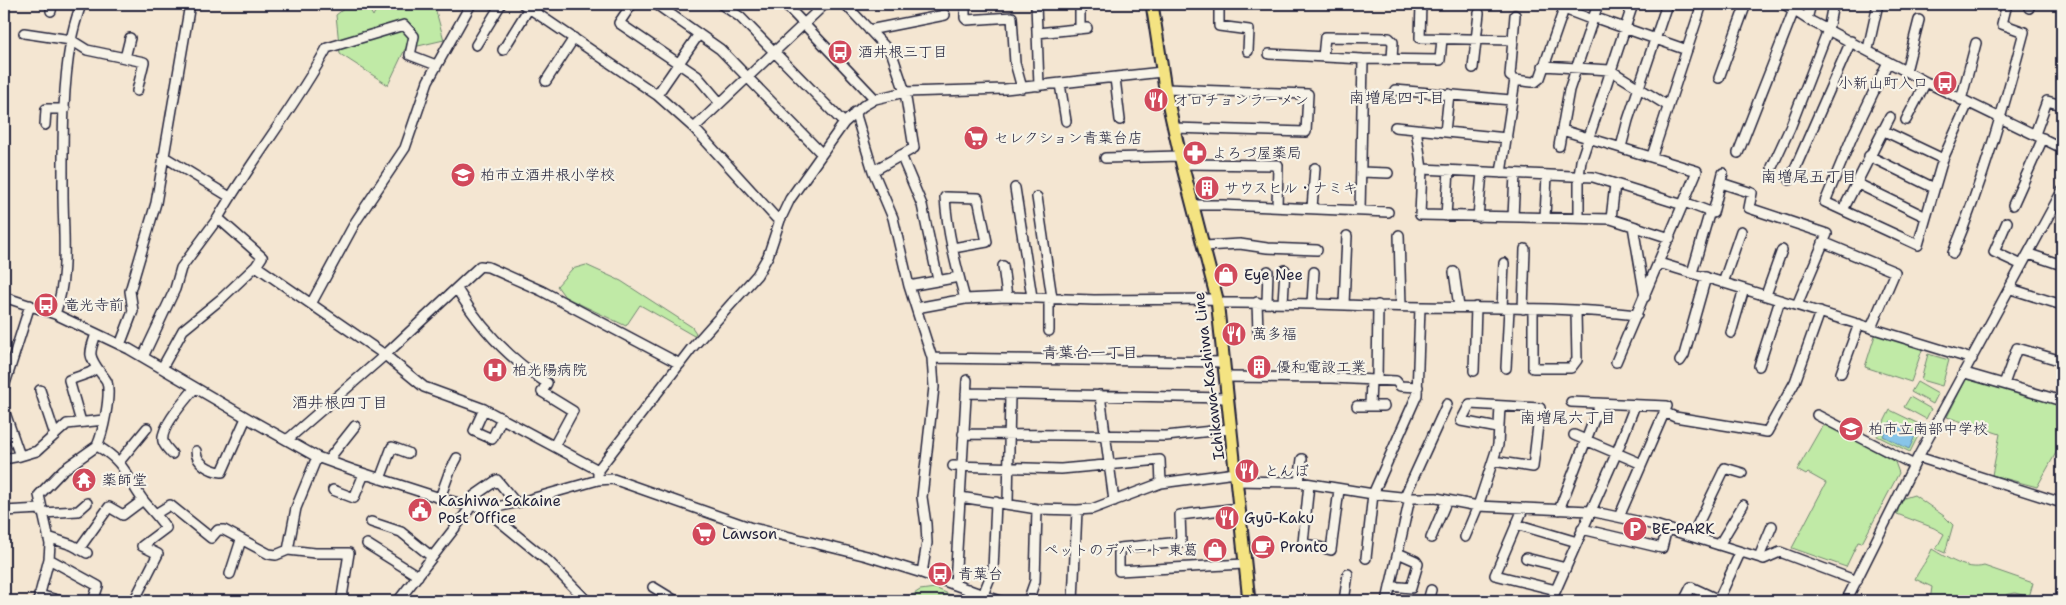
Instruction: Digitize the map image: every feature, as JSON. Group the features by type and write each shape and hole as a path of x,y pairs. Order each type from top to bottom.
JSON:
{"main road":[{"name":"Ichikawa-Kashiwa Line","path":"1152,4 1162,72 1181,160 1217,301 1244,564 1250,601"}],"street":[{"path":"56,314 61,300 64,280 63,193 66,75 71,40 81,4"},
{"path":"120,345 133,311 130,291 156,203 190,4"},
{"path":"311,304 356,221 405,148 428,80 471,4"},
{"path":"476,45 501,4"},
{"path":"632,4 619,23 697,76 720,103"},
{"path":"656,4 670,7 699,34 720,49 822,154"},
{"path":"721,4 740,17 844,123"},
{"path":"785,4 875,99"},
{"path":"694,128 825,4"},
{"path":"845,4 892,54 905,92 914,148 873,172"},
{"path":"965,4 965,18 968,20 1012,17 1014,63 1022,88"},
{"path":"1036,4 1039,86"},
{"path":"1219,4 1219,26 1249,30 1248,51"},
{"path":"1421,4 1420,38 1512,40"},
{"path":"1559,146 1569,90 1598,4"},
{"path":"1579,218 1579,176 1588,138 1633,4"},
{"path":"1621,147 1667,4"},
{"path":"1652,156 1702,4"},
{"path":"1719,78 1746,4"},
{"path":"1784,4 1807,19 1868,49 1926,82 2062,148"},
{"path":"1807,19 1811,4"},
{"path":"1772,167 1828,30 1833,4"},
{"path":"1868,49 1878,4"},
{"path":"1953,253 1971,210 2001,118 2024,32 2002,24 2007,4"},
{"path":"503,50 526,6 657,95 694,128 776,218 780,220"},
{"path":"1515,15 1509,71 1510,76 1515,80 1535,82 1540,78 1564,9 1687,50"},
{"path":"1037,33 1084,29 1080,10"},
{"path":"1738,153 1794,10"},
{"path":"1473,68 1479,13"},
{"path":"869,30 922,15 945,15"},
{"path":"1906,71 1919,20"},
{"path":"143,357 175,289 181,268 218,218 230,197 308,83 327,48 404,25 414,36 410,55 436,65"},
{"path":"24,33 71,40 87,50 144,62 137,91"},
{"path":"657,95 699,34"},
{"path":"1323,57 1325,37 1389,38 1393,42 1392,59"},
{"path":"125,58 130,38"},
{"path":"546,81 574,38"},
{"path":"1269,54 1363,59 1440,60 1442,39"},
{"path":"1790,180 1851,42"},
{"path":"1888,62 1852,137 1825,202 1918,245 1934,188 1964,101 1976,43"},
{"path":"1360,210 1363,59"},
{"path":"1543,66 1610,70 1668,106"},
{"path":"598,480 598,470 691,349 763,266 790,199 844,123 855,112 875,99 905,92 1022,88 1162,72"},
{"path":"1115,78 1120,120"},
{"path":"1501,173 1515,80"},
{"path":"1906,120 1926,82"},
{"path":"1060,84 1066,121"},
{"path":"1166,89 1308,94 1306,132 1174,128"},
{"path":"1395,90 1511,100"},
{"path":"1445,132 1449,94"},
{"path":"2013,204 2039,136 2047,101 2062,105"},
{"path":"45,125 46,109 65,110"},
{"path":"855,112 873,172 893,218 909,286 932,358 934,387 922,497 927,543 922,573"},
{"path":"1843,210 1890,117"},
{"path":"1395,128 1507,138"},
{"path":"1416,129 1422,169 1420,215 1611,219 1670,238"},
{"path":"1562,130 1697,170 1670,238 1616,362"},
{"path":"1882,130 1944,160"},
{"path":"901,154 922,205 938,280"},
{"path":"163,156 230,197"},
{"path":"1869,156 1934,188"},
{"path":"1105,158 1278,165 1277,207"},
{"path":"1312,208 1315,168"},
{"path":"1422,169 1593,177 1713,213 1722,178 1752,193 1749,208 1827,234 1797,305"},
{"path":"1446,216 1449,170"},
{"path":"1361,172 1388,174"},
{"path":"1478,217 1482,172"},
{"path":"1513,217 1515,174"},
{"path":"1545,217 1547,175"},
{"path":"1856,183 1926,216"},
{"path":"1611,219 1615,184"},
{"path":"1015,188 1032,297"},
{"path":"1846,601 1916,461 2062,191"},
{"path":"953,248 987,242 978,198 945,197 946,215 959,277 966,299"},
{"path":"1037,197 1050,297 1049,331"},
{"path":"1193,205 1388,212"},
{"path":"1692,273 1710,212"},
{"path":"162,368 183,330 221,300 262,258 218,218"},
{"path":"2007,222 1994,252 2022,266"},
{"path":"1632,226 1645,297"},
{"path":"1723,283 1741,231"},
{"path":"1399,235 1400,306"},
{"path":"1344,304 1347,236"},
{"path":"1823,242 1895,272 1871,328"},
{"path":"1204,246 1240,244 1267,248 1317,250"},
{"path":"1523,309 1525,249"},
{"path":"1766,295 1782,250"},
{"path":"2028,254 2062,265"},
{"path":"1504,262 1506,368"},
{"path":"1659,263 1972,359"},
{"path":"256,266 385,355 424,387 484,409 598,470"},
{"path":"287,440 385,355 480,266 488,267 542,291 680,364"},
{"path":"1003,266 1007,297"},
{"path":"1283,302 1285,270"},
{"path":"1267,302 1268,271"},
{"path":"1312,303 1314,272"},
{"path":"1454,272 1459,307"},
{"path":"909,286 959,277"},
{"path":"1680,361 1684,356 1706,277"},
{"path":"2011,288 2062,305"},
{"path":"457,289 478,322 498,344 519,364 547,383 542,392 573,411 554,446"},
{"path":"1731,333 1744,289"},
{"path":"4,297 56,314 120,345 246,418 317,456 364,474 440,498 470,506 489,508 516,503 598,480 613,479 749,527 867,556 955,584 1000,601"},
{"path":"916,308 966,299 1050,297 1094,300 1476,307 1637,315"},
{"path":"1759,366 1780,300"},
{"path":"1257,302 1258,332"},
{"path":"4,386 30,305"},
{"path":"1370,406 1374,380 1378,305"},
{"path":"1366,558 1373,494 1415,403 1418,387 1420,306"},
{"path":"1474,371 1476,307"},
{"path":"1533,309 1533,368 1571,368 1577,360 1576,311"},
{"path":"1664,412 1675,417 1767,432 1795,382 1820,312"},
{"path":"1841,373 1859,324"},
{"path":"62,601 39,598 49,559 48,537 39,500 40,492 63,470 97,446 107,405 107,382 90,359 89,353 96,334"},
{"path":"2004,384 2017,348 2062,361"},
{"path":"932,358 1224,362"},
{"path":"81,422 69,380 97,368"},
{"path":"1964,373 2062,399"},
{"path":"1225,377 1396,381 1400,386 1418,387"},
{"path":"955,584 960,497 957,466 963,434 967,380"},
{"path":"172,454 165,445 163,435 171,419 195,388"},
{"path":"40,390 55,435"},
{"path":"966,393 1227,398"},
{"path":"1008,503 1010,394"},
{"path":"1100,396 1114,500"},
{"path":"1571,402 1667,406 1619,517"},
{"path":"1387,601 1398,553 1407,498 1447,404"},
{"path":"1493,461 1533,467 1540,408 1470,404 1461,421 1498,428"},
{"path":"1559,510 1600,404"},
{"path":"1551,601 1617,452 1635,404"},
{"path":"1356,406 1384,406"},
{"path":"1465,537 1478,506 1498,445 1500,406"},
{"path":"484,409 474,431 492,439 502,418"},
{"path":"4,410 20,456"},
{"path":"1817,414 1916,461 2062,504"},
{"path":"196,451 196,457 201,463 222,472 246,418"},
{"path":"4,459 37,451 67,424 104,420"},
{"path":"330,461 332,455 355,426"},
{"path":"119,462 147,428"},
{"path":"963,434 1166,436 1230,429"},
{"path":"1574,434 1642,464"},
{"path":"97,446 119,462 128,473 143,500 157,513 166,528 142,546 158,554 134,601"},
{"path":"380,479 392,447 408,453"},
{"path":"288,550 296,508 317,456"},
{"path":"440,498 448,473 457,458"},
{"path":"1299,482 1302,459"},
{"path":"957,466 1008,469 1062,469 1160,460 1161,483"},
{"path":"1692,536 1725,468 1742,473"},
{"path":"333,490 354,498 364,474"},
{"path":"960,497 1037,509 1076,510 1092,509 1161,483 1236,477 1299,482 1339,490 1407,498 1436,498 1478,506 1590,511 1666,528 1740,553 1767,559 1780,552 1857,581"},
{"path":"398,601 468,512 474,496 497,480 516,503"},
{"path":"1310,484 1303,543 1331,550 1339,490"},
{"path":"48,537 83,551 109,507 123,515 143,500"},
{"path":"1431,538 1447,500"},
{"path":"983,595 992,570 996,502"},
{"path":"4,511 78,511 87,503"},
{"path":"157,513 170,505 211,538 218,530 224,530 269,554 276,555 288,550 315,553 350,553 342,597 344,601"},
{"path":"1719,545 1743,505"},
{"path":"489,508 492,515 548,561 587,601"},
{"path":"1239,508 1180,515 1181,542 1119,548 1119,571 1244,564"},
{"path":"1028,601 1036,581 1037,509"},
{"path":"1523,509 1495,575 1556,590"},
{"path":"1073,601 1076,510"},
{"path":"371,522 401,532 432,558"},
{"path":"1516,524 1577,542"},
{"path":"1759,557 1772,526"},
{"path":"1582,529 1662,548 1666,528"},
{"path":"230,574 241,540"},
{"path":"368,544 418,576"},
{"path":"1390,586 1411,588 1418,564 1416,560 1398,553"},
{"path":"1684,601 1691,587 1719,600 1740,553"},
{"path":"1526,558 1566,568"},
{"path":"49,559 98,586 93,601"},
{"path":"1344,601 1348,574"},
{"path":"653,587 676,601"},
{"path":"968,589 970,601"},
{"path":"1428,601 1431,590"}],"green space":[{"path":"350,4 366,4 373,16 379,4 434,4 444,40 405,49 388,85 340,54 336,15"},
{"path":"586,265 621,281 692,327 696,333 694,336 640,305 626,326 565,297 557,286 572,269"},
{"path":"1876,332 1923,347 1911,382 1865,367"},
{"path":"1928,354 1949,360 1942,386 1921,380"},
{"path":"1966,379 2062,406 2062,442 2037,487 1992,475 2000,434 1947,417"},
{"path":"1917,382 1938,394 1933,404 1911,392"},
{"path":"1910,397 1931,409 1926,419 1904,407"},
{"path":"1890,410 1923,426 1910,452 1877,436"},
{"path":"1826,425 1895,462 1899,473 1862,543 1858,542 1846,567 1792,548 1826,483 1808,473 1806,475 1797,470 1821,428"},
{"path":"1914,495 1944,516 1953,525 1945,553 1936,549 1944,534 1934,528 1897,514 1901,499"},
{"path":"1932,549 1964,565 1971,567 1984,566 2033,583 2029,597 2015,593 2006,595 2005,601 1930,601 1932,587 1915,579"},
{"path":"935,588 953,596 952,601 903,601 920,590"}],"water":[{"path":"1891,421 1916,434 1909,449 1883,436"}],"place":[{"name":"酒井根三丁目","path":"840,52"},
{"name":"小新山町入口","path":"1945,83"},
{"name":"オロチョンラーメン","path":"1156,100"},
{"name":"セレクション青葉台店","path":"976,138"},
{"name":"よろづ屋薬局","path":"1195,153"},
{"name":"柏市立酒井根小学校","path":"463,175"},
{"name":"サウスヒル・ナミキ","path":"1207,188"},
{"name":"Eye Nee","path":"1226,275"},
{"name":"竜光寺前","path":"46,305"},
{"name":"萬多福","path":"1234,334"},
{"name":"優和電設工業","path":"1259,367"},
{"name":"柏光陽病院","path":"495,370"},
{"name":"柏市立南部中学校","path":"1851,429"},
{"name":"とんぼ","path":"1247,471"},
{"name":"薬師堂","path":"84,480"},
{"name":"Kashiwa Sakaine Post Office","path":"420,510"},
{"name":"Gyū-Kaku","path":"1227,518"},
{"name":"BE-PARK","path":"1635,529"},
{"name":"Lawson","path":"704,534"},
{"name":"Pronto","path":"1263,547"},
{"name":"ペットのデパート 東葛","path":"1215,550"},
{"name":"青葉台","path":"940,574"}],"district":[{"name":"南増尾四丁目","path":"1397,97"},
{"name":"南増尾五丁目","path":"1809,176"},
{"name":"青葉台一丁目","path":"1090,352"},
{"name":"酒井根四丁目","path":"340,402"},
{"name":"南増尾六丁目","path":"1568,417"}]}
